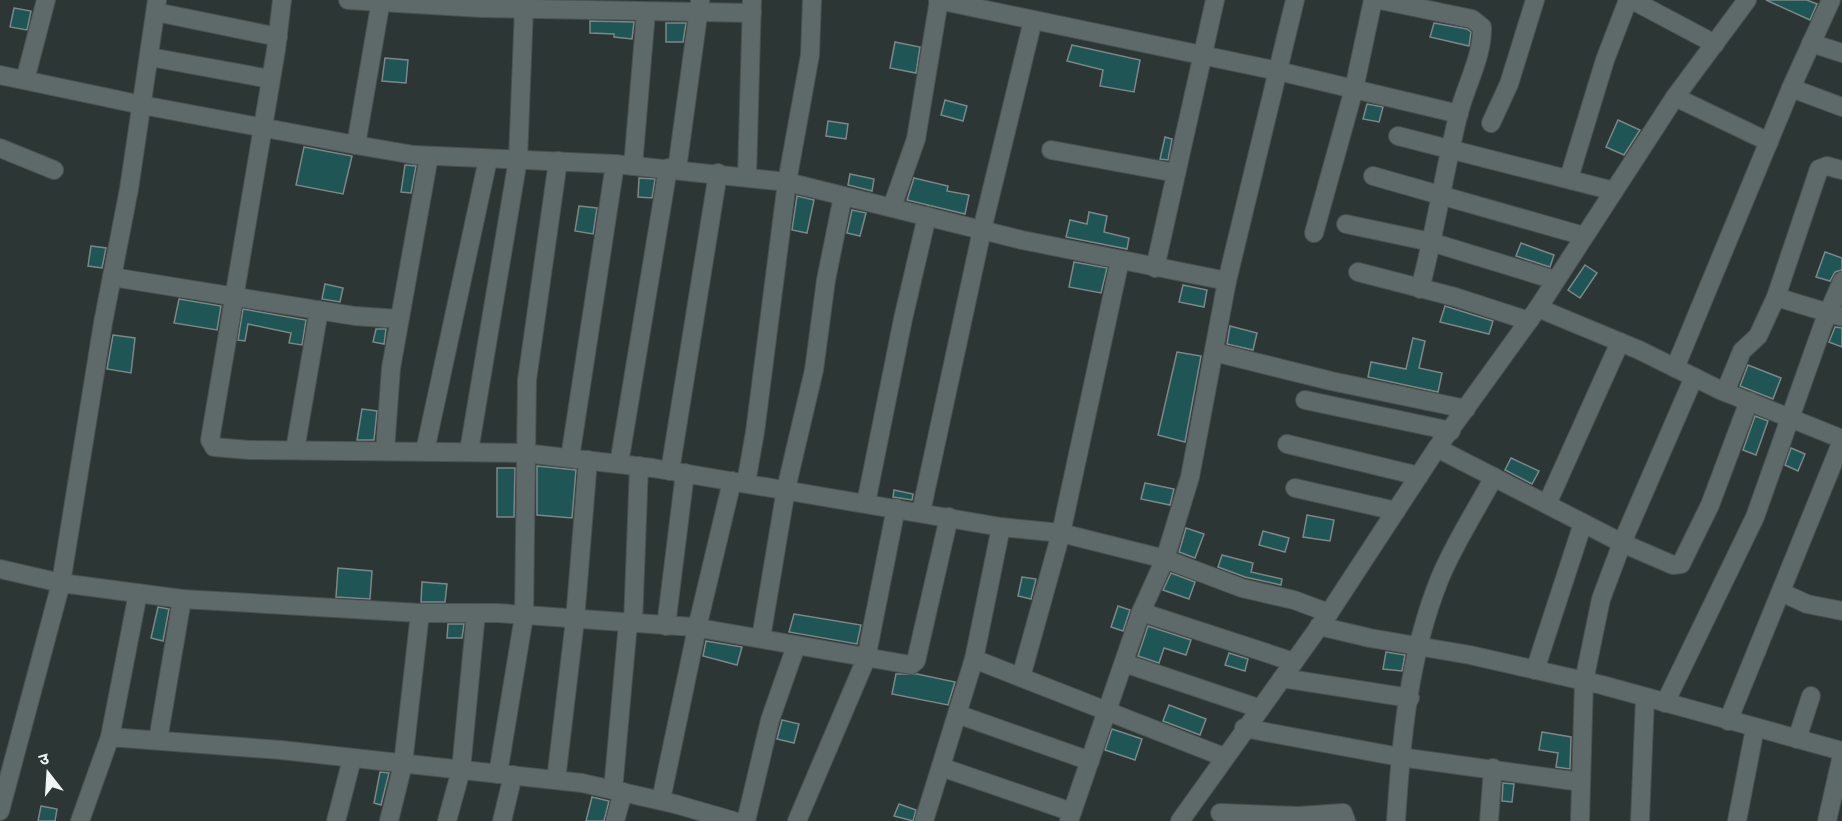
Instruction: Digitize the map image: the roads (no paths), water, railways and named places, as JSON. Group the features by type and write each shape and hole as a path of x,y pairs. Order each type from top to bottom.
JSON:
{"street":[{"path":"25,80 46,0"},
{"path":"282,0 278,37 261,128 211,444 214,447 249,450 524,453 639,466 1001,527 1062,533 1165,559 1242,588 1294,600 1324,620 1417,647 1584,681 1842,753 1827,821"},
{"path":"348,0 524,8 600,5 646,12 700,6 752,7 747,177"},
{"path":"661,800 696,628 755,432 787,182 810,55 812,0"},
{"path":"892,207 916,139 938,0 1278,71 1459,114"},
{"path":"1155,268 1215,0"},
{"path":"941,767 1071,816 1141,612 1165,559 1190,477 1227,281 1295,0"},
{"path":"1314,233 1354,89 1373,0"},
{"path":"1380,0 1480,22 1482,27 1481,43 1459,114 1443,195 1420,289"},
{"path":"1491,123 1509,84 1535,0"},
{"path":"1569,178 1605,60 1630,0 1715,44"},
{"path":"1180,821 1258,708 1324,620 1437,448 1533,315 1675,97 1747,0"},
{"path":"1675,368 1810,43 1831,0"},
{"path":"356,145 380,1"},
{"path":"0,811 61,584 157,6 278,37"},
{"path":"619,464 700,6"},
{"path":"469,451 518,159 524,8"},
{"path":"556,780 575,620 579,459 646,12"},
{"path":"921,512 982,230 1033,20"},
{"path":"1810,43 1842,53"},
{"path":"150,57 270,79"},
{"path":"0,75 261,128 429,156 672,168 787,182 982,230 1155,268 1227,281"},
{"path":"1791,88 1842,107"},
{"path":"1675,97 1769,142"},
{"path":"1398,136 1614,191"},
{"path":"0,148 54,170"},
{"path":"1051,150 1176,173"},
{"path":"385,450 391,368 429,156"},
{"path":"425,451 488,159"},
{"path":"502,821 505,775 524,616 524,453 527,380 558,161"},
{"path":"1725,392 1742,351 1758,336 1776,297 1819,169 1827,166 1842,170"},
{"path":"666,626 677,472 718,173"},
{"path":"1373,176 1584,236"},
{"path":"760,638 786,489 814,370 826,280 843,196"},
{"path":"866,503 903,320 927,216"},
{"path":"1346,224 1431,242 1555,280"},
{"path":"1021,678 1062,533 1119,260"},
{"path":"1358,272 1533,315 1620,342 1725,392 1790,416 1842,440 1728,721"},
{"path":"112,277 399,319"},
{"path":"1665,703 1755,517 1790,416 1835,314 1842,281"},
{"path":"1776,297 1835,314"},
{"path":"295,450 319,309"},
{"path":"1547,504 1620,342"},
{"path":"1214,352 1331,381 1466,409"},
{"path":"1580,821 1584,681 1601,599 1622,543 1694,377"},
{"path":"1305,400 1451,431"},
{"path":"1437,448 1622,543 1673,565 1681,564 1710,505 1749,401"},
{"path":"1287,444 1419,476"},
{"path":"615,821 631,624 639,466"},
{"path":"1396,821 1400,757 1417,647 1440,578 1494,477"},
{"path":"1295,488 1396,511"},
{"path":"797,821 866,659 896,508"},
{"path":"0,569 61,584 182,599 420,613 477,613 696,628 911,665 916,661 949,517"},
{"path":"1535,670 1583,523"},
{"path":"930,819 941,767 974,659 1001,527"},
{"path":"1781,592 1807,604 1842,611"},
{"path":"80,821 110,737 138,593"},
{"path":"158,740 182,599"},
{"path":"1141,612 1294,662"},
{"path":"389,821 403,764 420,613"},
{"path":"447,821 460,770 477,613"},
{"path":"746,821 770,720 796,646"},
{"path":"974,659 1224,757"},
{"path":"1124,663 1258,708"},
{"path":"1282,678 1410,698"},
{"path":"1797,739 1810,696"},
{"path":"1640,821 1645,698"},
{"path":"957,714 1090,761"},
{"path":"1244,728 1400,757 1493,768 1581,782"},
{"path":"1737,821 1755,728"},
{"path":"110,737 556,780 661,800 734,821"},
{"path":"336,821 352,759"},
{"path":"1489,821 1493,768"},
{"path":"1194,801 1220,817 1343,813 1346,821"}]}
